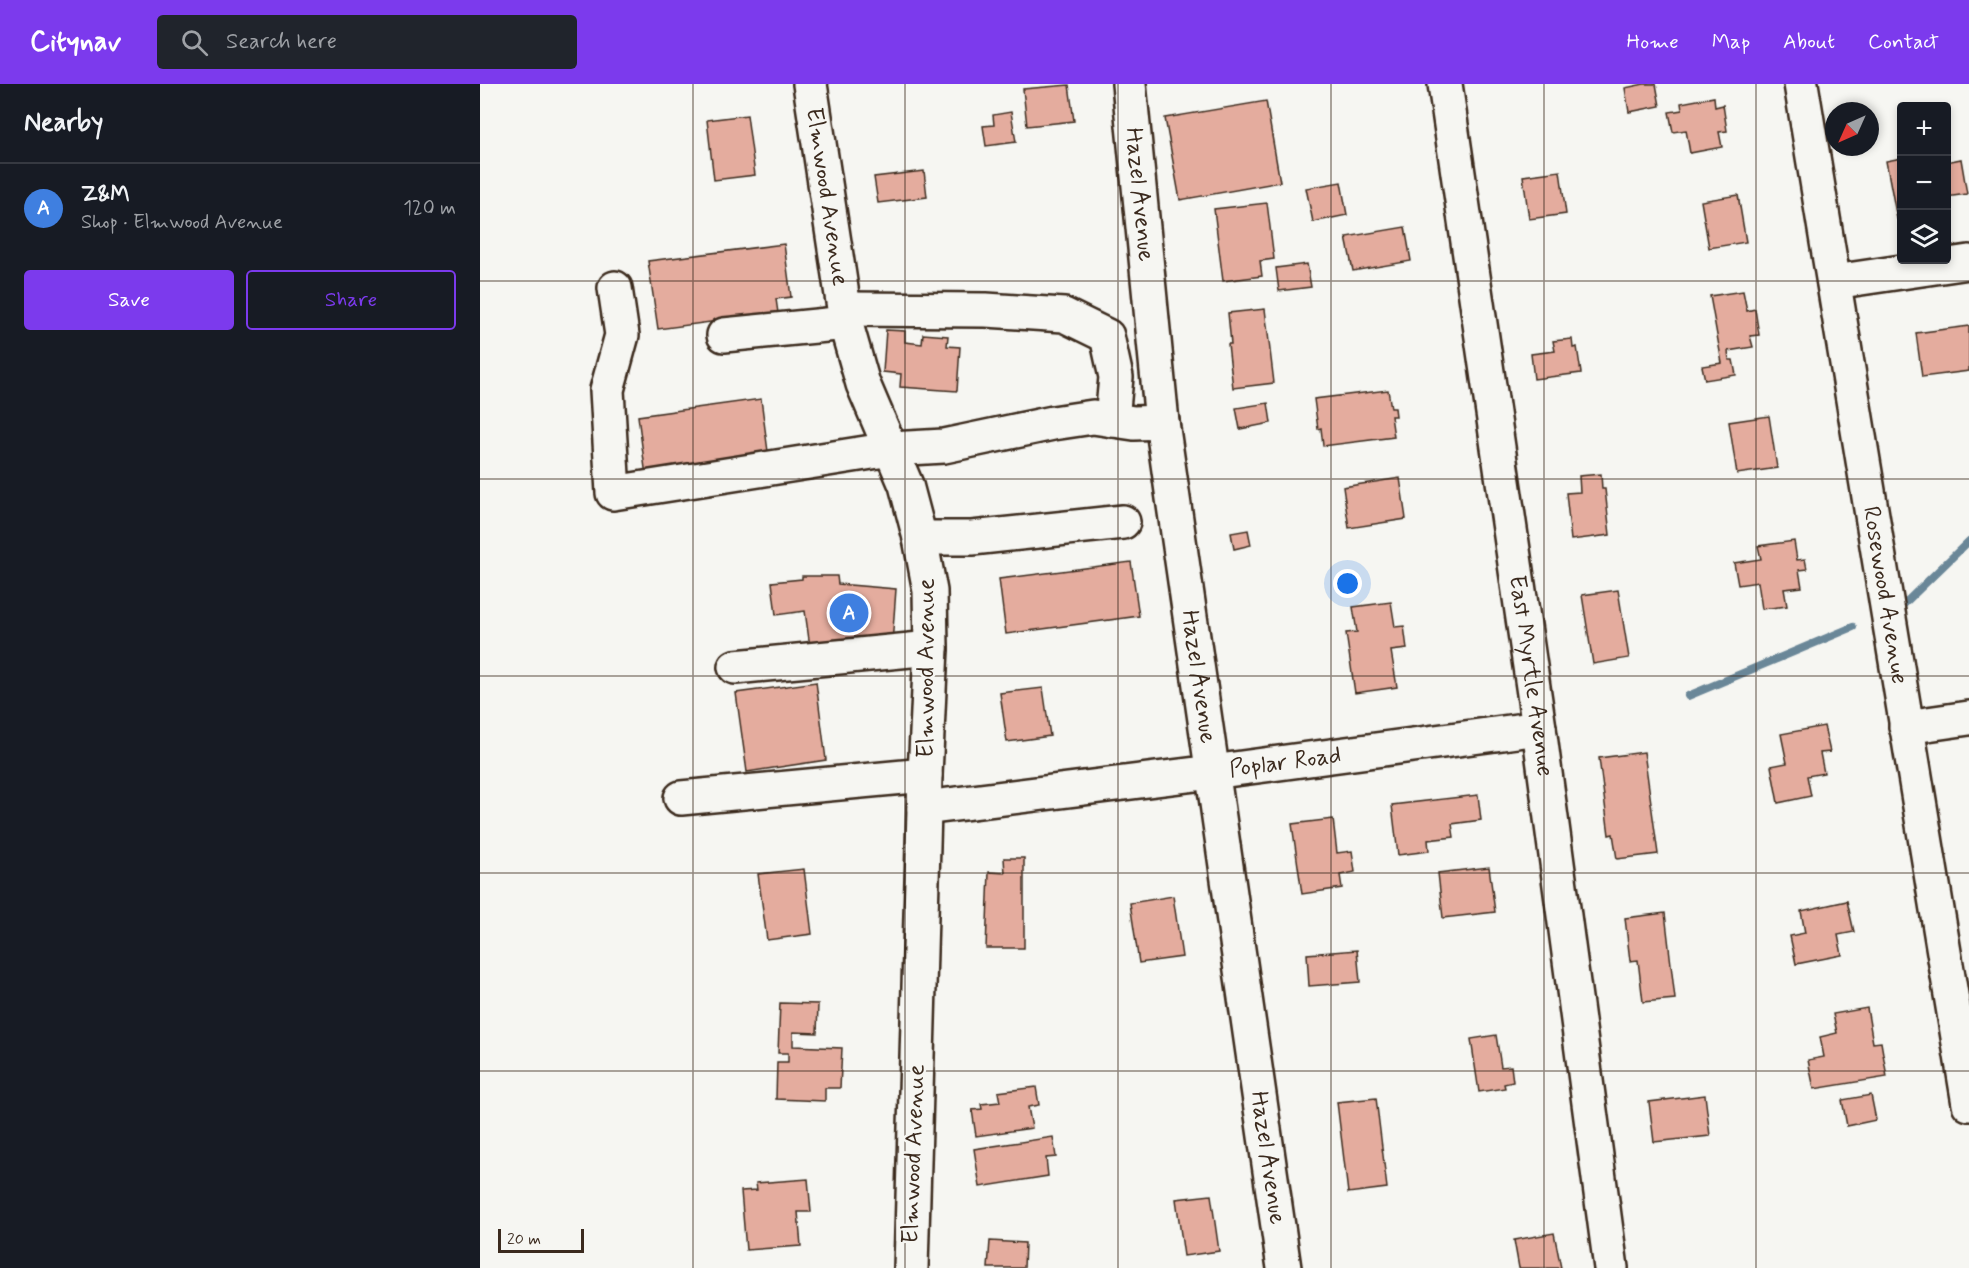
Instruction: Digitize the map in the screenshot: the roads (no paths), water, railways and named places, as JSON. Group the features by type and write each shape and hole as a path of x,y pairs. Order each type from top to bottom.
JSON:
{"street":[{"name":"Elmwood Avenue","path":"810,84 846,316 863,384 906,484 920,538 930,591 931,648 925,775 911,1268"},
{"name":"Hazel Avenue","path":"1129,84 1162,422 1284,1268"},
{"name":"East Myrtle Avenue","path":"1445,84 1539,728 1611,1268"},
{"name":"Rosewood Avenue","path":"1801,84 1969,1104"},
{"path":"1834,282 1969,262"},
{"path":"615,288 622,335 607,390 614,493 891,449 944,446 1093,417 1134,423 1162,422"},
{"path":"724,335 846,316 986,310 1064,315 1107,336 1116,377 1112,420"},
{"path":"920,538 972,538 1123,522"},
{"path":"735,667 931,648"},
{"path":"1906,727 1969,718"},
{"name":"Poplar Road","path":"924,808 1539,728"},
{"path":"681,798 925,775"}],"waterway":[{"path":"1902,606 1969,541"},
{"path":"1688,696 1853,627"}],"place":[{"name":"Z&M","path":"849,613"}]}
